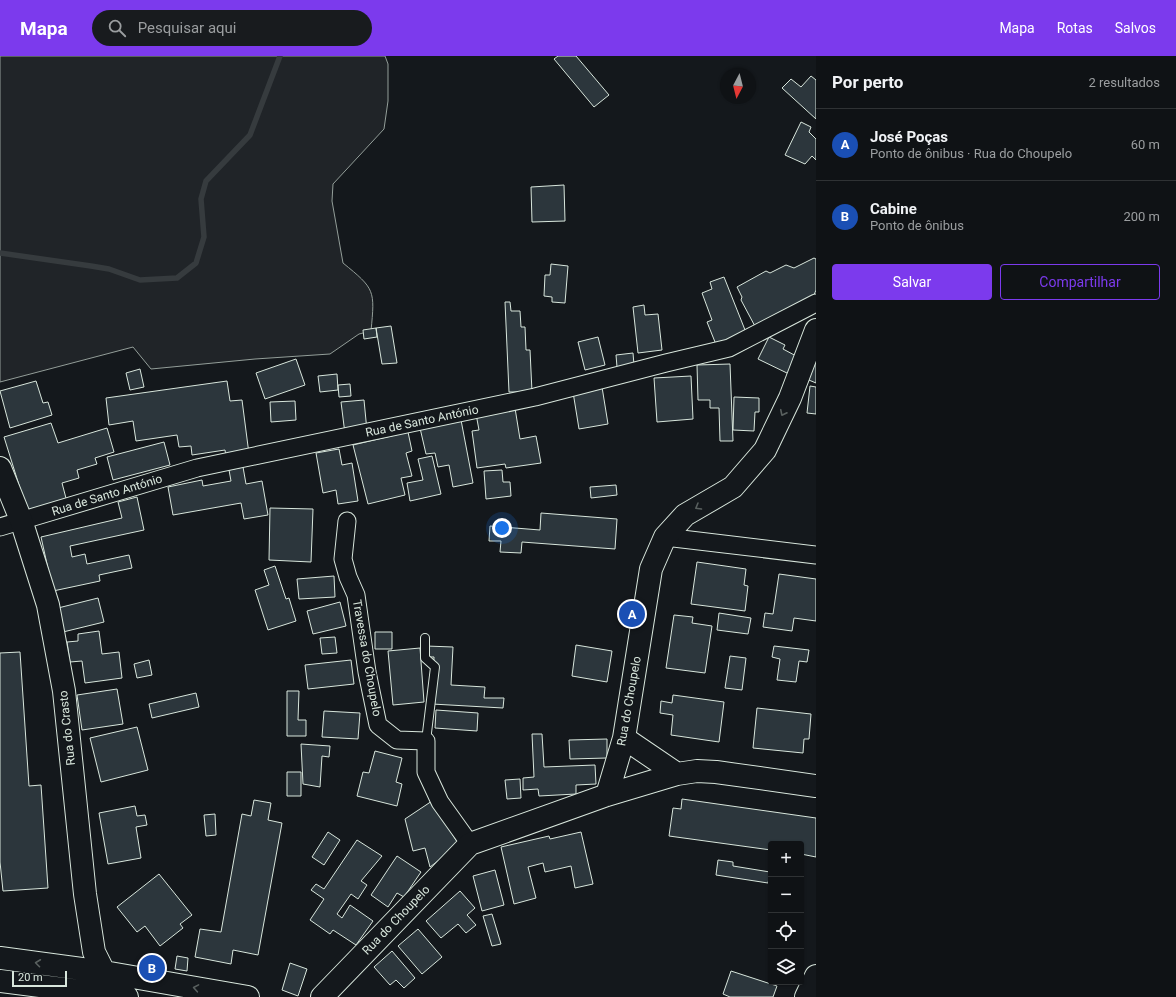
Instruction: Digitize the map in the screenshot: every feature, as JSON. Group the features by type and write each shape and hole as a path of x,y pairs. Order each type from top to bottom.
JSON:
{"street":[{"name":"Rua de Santo António","path":"0,527 197,468 535,397 729,348 816,303"},
{"name":"Rua do Choupelo","path":"322,997 470,844 607,795 624,738 651,569 665,537 685,515 733,487 765,450 798,377 816,330"},
{"name":"Rua do Crasto","path":"0,468 20,520 48,605 64,691 85,894 94,952 104,972 113,996"},
{"name":"Travessa do Choupelo","path":"347,521 343,559 348,577 356,594 367,672 378,725 397,740 426,741"},
{"path":"665,537 816,555"},
{"path":"624,738 677,774"},
{"path":"426,741 426,772 440,802 470,844"},
{"path":"607,795 677,774 697,771 716,772 816,786"},
{"path":"0,958 104,972 248,997"},
{"path":"0,981 113,996"}],"lane":[{"path":"425,638 425,658 435,667 426,741"}],"shaded area":[{"path":"0,56 385,56 388,64 388,101 384,129 333,184 332,201 343,263 367,285 370,291 373,307 371,331 359,334 330,354 255,359 151,369 133,347 0,382"}],"building":[{"path":"558,56 576,56 609,95 594,107 554,59"},
{"path":"811,76 816,80 816,119 782,88 791,79 801,87"},
{"path":"801,122 811,127 809,132 816,139 816,160 812,156 805,164 785,155"},
{"path":"564,185 565,221 532,222 531,187"},
{"path":"814,258 816,259 816,290 812,300 757,330 741,300 742,297 737,287 766,271 770,273 786,265 794,268"},
{"path":"551,264 568,266 565,303 552,302 552,297 544,296 545,275 550,275"},
{"path":"724,277 747,335 717,347 707,322 712,320 702,293 712,289 710,282"},
{"path":"505,302 510,302 511,311 520,311 521,327 525,327 526,350 530,350 532,392 509,392"},
{"path":"644,305 645,315 658,314 662,350 638,353 633,307"},
{"path":"391,326 397,363 382,364 376,328"},
{"path":"376,328 377,337 364,339 363,330"},
{"path":"598,337 605,365 585,370 578,342"},
{"path":"769,337 785,345 783,349 798,357 789,374 758,359"},
{"path":"816,348 816,383 804,378"},
{"path":"633,353 634,365 617,367 616,355"},
{"path":"296,359 305,385 265,399 256,373"},
{"path":"730,364 733,441 720,441 719,408 710,408 710,400 698,400 697,365"},
{"path":"140,369 144,387 130,390 126,373"},
{"path":"337,374 338,390 320,392 318,376"},
{"path":"691,376 693,419 657,422 654,378"},
{"path":"36,381 43,403 48,402 52,415 10,428 0,391"},
{"path":"227,381 230,401 242,400 249,454 226,457 225,450 192,455 191,446 179,447 177,435 136,441 133,421 109,425 106,398"},
{"path":"350,384 351,396 339,397 338,385"},
{"path":"810,386 816,387 816,414 807,413"},
{"path":"602,387 608,424 579,429 573,392"},
{"path":"734,397 759,398 759,412 755,412 754,431 733,430"},
{"path":"364,400 367,431 345,434 341,402"},
{"path":"295,401 296,420 271,422 270,402"},
{"path":"515,408 520,439 536,436 541,463 506,468 505,464 477,468 472,431 479,430 476,414"},
{"path":"461,420 473,483 453,487 449,465 438,467 435,453 426,454 420,428"},
{"path":"51,423 58,443 107,428 114,452 95,458 97,464 77,470 79,478 62,483 67,502 28,514 4,437"},
{"path":"408,432 412,451 406,453 412,476 401,478 405,495 368,504 353,445"},
{"path":"164,442 170,465 113,480 107,457"},
{"path":"339,449 342,465 352,463 358,501 338,504 336,490 323,493 316,453"},
{"path":"432,456 441,494 410,501 407,483 423,480 418,459"},
{"path":"243,467 246,484 262,481 268,515 244,519 241,503 173,515 168,487 202,480 203,486 231,481 229,470"},
{"path":"502,470 503,482 510,482 511,496 486,499 484,471"},
{"path":"616,485 617,495 591,498 590,487"},
{"path":"137,497 144,530 70,546 72,557 85,554 87,564 129,555 132,568 99,575 100,581 53,591 41,537 122,518 118,502"},
{"path":"270,508 313,509 311,562 269,560"},
{"path":"541,513 617,519 615,549 522,542 521,553 500,552 501,541 489,541 490,526 540,530"},
{"path":"697,562 746,569 744,585 748,586 745,611 691,604"},
{"path":"275,566 286,599 289,598 296,621 268,630 255,590 269,585 264,570"},
{"path":"779,574 816,579 816,621 794,618 792,631 763,627 765,613 773,614"},
{"path":"334,576 335,597 299,599 297,579"},
{"path":"98,598 104,622 63,632 58,608"},
{"path":"340,602 346,626 313,634 307,611"},
{"path":"719,613 751,618 748,634 717,630"},
{"path":"674,615 693,617 692,623 712,626 705,673 666,668"},
{"path":"99,631 102,654 119,652 122,678 85,683 82,661 70,662 67,642 78,641 78,634"},
{"path":"375,632 392,632 392,649 375,649"},
{"path":"335,637 337,653 322,654 320,638"},
{"path":"576,645 612,651 607,682 572,676"},
{"path":"426,646 453,647 451,685 485,687 484,698 504,698 503,708 432,704 434,657 426,657"},
{"path":"774,646 809,650 807,662 799,661 796,682 777,680 780,659 772,657"},
{"path":"420,648 424,702 393,705 388,651"},
{"path":"20,652 29,786 41,785 48,888 3,891 0,862 0,653"},
{"path":"730,656 746,658 742,690 725,688"},
{"path":"149,660 152,675 137,678 134,664"},
{"path":"351,660 354,684 308,689 305,665"},
{"path":"117,689 123,724 82,730 77,695"},
{"path":"287,691 299,691 298,720 306,720 306,736 287,736"},
{"path":"196,693 199,707 152,718 149,704"},
{"path":"673,695 724,702 719,742 671,735 673,715 660,713 661,701 672,703"},
{"path":"757,708 811,714 809,739 804,739 803,753 753,748"},
{"path":"436,710 478,713 477,731 435,728"},
{"path":"324,711 360,713 358,739 322,737"},
{"path":"137,727 148,770 101,782 90,738"},
{"path":"532,734 542,734 544,767 595,765 596,784 576,785 576,794 539,796 538,789 523,790 523,778 534,777"},
{"path":"607,739 607,758 570,759 569,740"},
{"path":"301,744 330,746 329,757 322,756 320,787 303,784"},
{"path":"375,751 402,758 396,782 402,784 397,806 357,796 363,772 369,773"},
{"path":"287,772 301,772 301,796 287,796"},
{"path":"520,779 521,798 507,799 505,780"},
{"path":"682,799 816,818 816,857 804,855 804,841 768,841 768,850 669,836 673,808 681,809"},
{"path":"254,800 271,803 268,820 282,823 258,955 233,950 231,964 195,957 200,929 221,932 242,814 251,816"},
{"path":"432,801 459,845 430,867 425,848 413,851 405,819"},
{"path":"135,806 137,816 145,815 147,825 136,827 141,858 108,864 99,813"},
{"path":"215,814 216,835 206,836 204,815"},
{"path":"328,832 340,840 324,865 312,857"},
{"path":"581,832 593,884 575,888 571,866 545,872 543,863 528,867 536,898 514,904 501,847 549,836 550,839"},
{"path":"357,840 382,856 361,881 367,885 358,899 351,894 337,914 342,918 350,905 373,921 356,945 333,930 330,934 310,920 324,899 311,890 316,884 324,889"},
{"path":"397,856 421,872 404,897 397,893 388,907 371,895"},
{"path":"718,860 733,862 733,866 768,872 768,883 716,875"},
{"path":"495,870 504,905 482,911 473,876"},
{"path":"159,874 192,915 180,924 183,928 160,946 145,926 137,932 117,907"},
{"path":"460,891 475,908 467,915 476,925 466,933 458,924 441,938 426,921"},
{"path":"492,914 501,944 492,946 483,916"},
{"path":"418,929 442,957 422,974 398,946"},
{"path":"392,951 415,978 404,988 396,980 390,985 374,967"},
{"path":"177,956 188,958 187,971 175,969"},
{"path":"290,963 307,969 298,996 282,990"},
{"path":"731,971 768,983 768,985 777,986 773,997 730,997 723,994"}],"waterway":[{"path":"0,253 109,269 140,280 177,278 196,263 204,237 201,199 206,181 250,135 280,56"}],"place":[{"name":"José Poças","path":"632,614"},
{"name":"Cabine","path":"152,968"}]}
